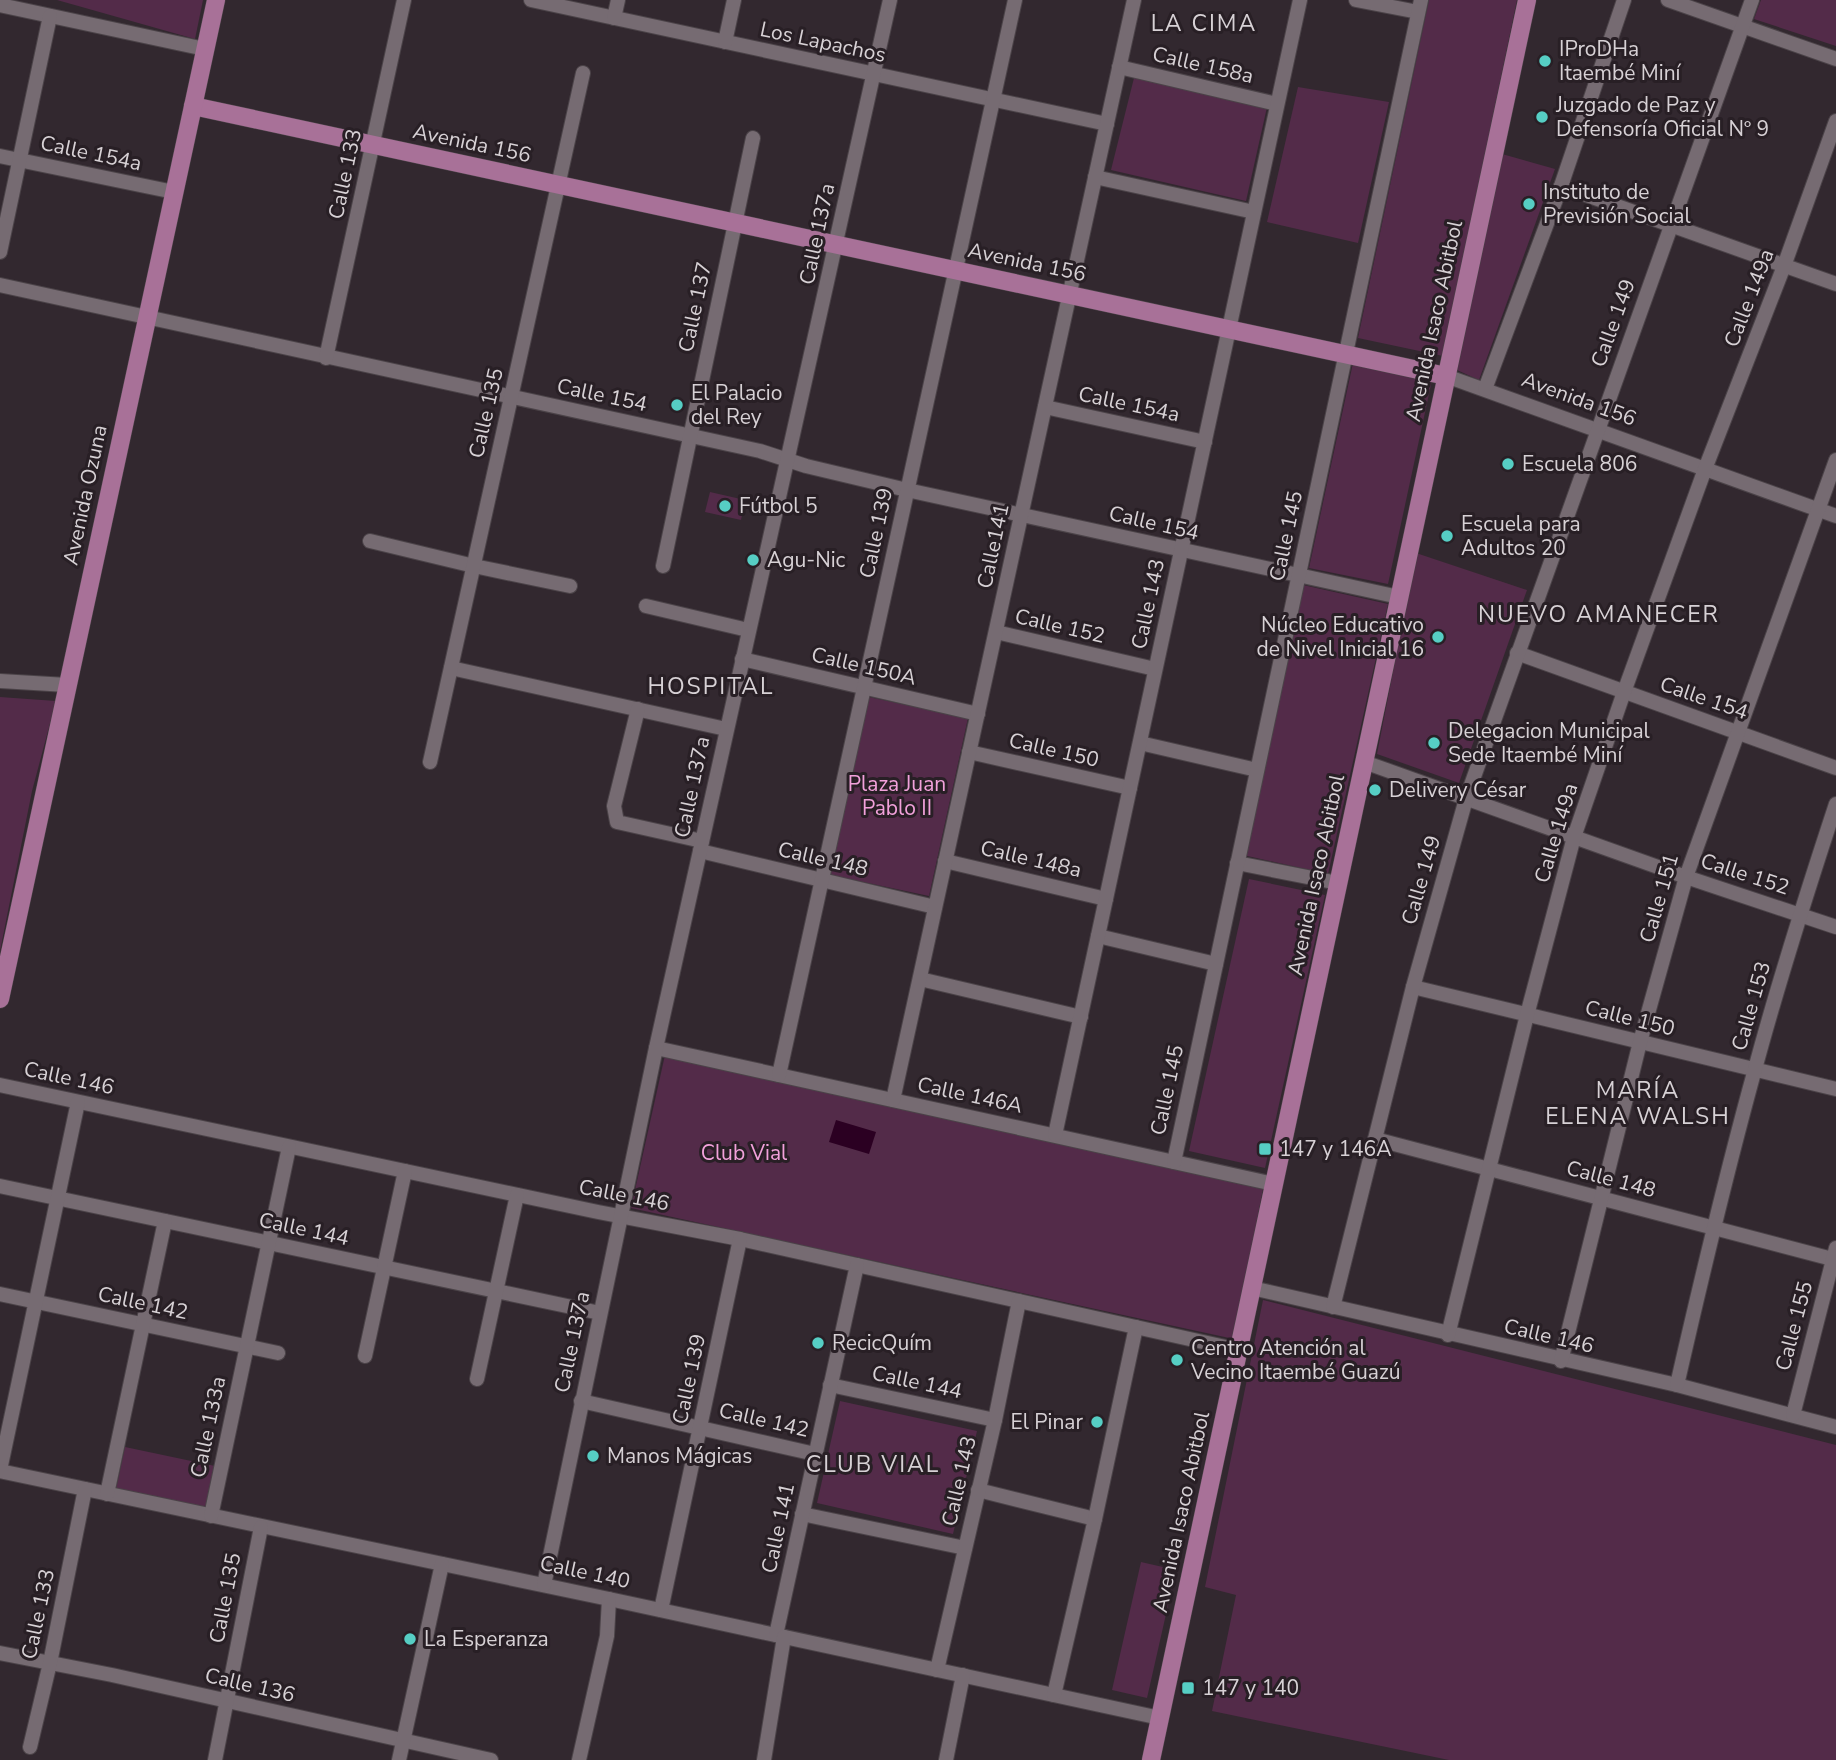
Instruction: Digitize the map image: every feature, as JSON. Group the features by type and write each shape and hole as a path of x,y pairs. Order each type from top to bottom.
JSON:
{"main road":[{"name":"Avenida Ozuna","path":"0,999 216,0"},
{"name":"Avenida Isaco Abitbol","path":"1151,1760 1527,0"},
{"name":"Avenida 156","path":"193,106 1446,376"}],"street":[{"name":"Calle 133","path":"326,358 404,0"},
{"name":"Los Lapachos","path":"531,0 1107,124"},
{"path":"614,18 618,0"},
{"path":"725,42 734,0"},
{"name":"Calle 137a","path":"544,1585 656,1048 890,0"},
{"name":"Calle 139","path":"779,1075 1014,0"},
{"name":"Calle141","path":"893,1100 1134,0"},
{"name":"Calle 143","path":"1055,1135 1300,0"},
{"path":"1356,0 1420,6"},
{"path":"1485,389 1561,187 1624,0"},
{"path":"1668,0 1836,59"},
{"name":"Calle 149","path":"1333,1307 1413,987 1466,799 1752,0"},
{"path":"0,5 205,50"},
{"name":"Calle 145","path":"1174,1162 1420,6"},
{"path":"0,252 50,16"},
{"name":"Calle 158a","path":"1119,67 1277,104"},
{"name":"Calle 135","path":"430,762 583,73"},
{"name":"Calle 149a","path":"1448,1335 1574,837 1705,469 1784,266 1836,121"},
{"name":"Calle 137","path":"663,566 752,138"},
{"name":"Calle 154a","path":"0,156 174,192"},
{"path":"1095,177 1254,212"},
{"path":"1561,187 1836,284"},
{"name":"Calle 154","path":"0,285 326,358 760,450 806,466 907,490 1399,597"},
{"name":"Avenida 156","path":"1446,376 1836,516"},
{"name":"Calle 154a","path":"1045,407 1205,442"},
{"name":"Calle 151","path":"1561,1361 1640,1042 1686,877 1836,460"},
{"path":"370,541 570,586"},
{"path":"646,606 748,630"},
{"name":"Calle 152","path":"996,632 1156,669"},
{"name":"Calle 154","path":"1517,653 1836,768"},
{"name":"Calle 150A","path":"742,659 978,714"},
{"path":"451,668 726,729"},
{"path":"0,681 67,685"},
{"name":"Calle 148","path":"638,709 614,806 617,822 822,880 935,907"},
{"path":"1139,743 1257,770"},
{"name":"Calle 150","path":"969,752 1130,788"},
{"name":"Calle 152","path":"1364,762 1686,877 1836,927"},
{"name":"Calle 153","path":"1676,1385 1713,1228 1755,1070 1800,915 1836,804"},
{"name":"Calle 148a","path":"945,861 1106,899"},
{"path":"1237,863 1338,883"},
{"path":"1098,936 1216,964"},
{"path":"920,979 1081,1017"},
{"name":"Calle 150","path":"1413,987 1836,1089"},
{"name":"Calle 146A","path":"656,1048 1274,1184"},
{"name":"Calle 146","path":"0,1085 621,1217 740,1239 1238,1350"},
{"path":"0,1471 78,1102"},
{"name":"Calle 148","path":"1375,1139 1713,1228 1835,1256"},
{"name":"Calle 133a","path":"211,1516 289,1147"},
{"path":"365,1356 405,1171"},
{"name":"Calle 144","path":"0,1186 600,1313"},
{"path":"477,1380 517,1195"},
{"path":"107,1494 165,1221"},
{"name":"Calle 139","path":"661,1610 740,1239"},
{"name":"Calle 155","path":"1793,1415 1835,1256"},
{"name":"Calle 141","path":"764,1760 780,1636 802,1514 857,1265"},
{"name":"Calle 146","path":"1252,1288 1561,1361 1676,1385 1836,1427"},
{"name":"Calle 142","path":"0,1294 278,1353"},
{"name":"Calle 143","path":"937,1670 995,1420 1019,1301"},
{"path":"1054,1695 1136,1327"},
{"name":"Calle 144","path":"830,1385 995,1420"},
{"name":"Calle 142","path":"581,1401 815,1454"},
{"name":"Calle 140","path":"0,1471 1160,1718"},
{"name":"Calle 133","path":"30,1747 85,1489"},
{"path":"978,1490 1095,1519"},
{"path":"802,1514 965,1548"},
{"name":"Calle 135","path":"215,1760 261,1527"},
{"path":"399,1760 442,1564"},
{"path":"579,1760 607,1636 609,1599"},
{"name":"Calle 136","path":"0,1653 491,1760"},
{"path":"946,1760 964,1675"}],"green space":[{"path":"57,0 203,0 195,39"},
{"path":"1429,0 1517,0 1443,356 1358,338"},
{"path":"1761,0 1836,0 1836,46 1754,19"},
{"path":"1134,78 1267,107 1246,201 1111,170"},
{"path":"1298,87 1389,102 1358,243 1267,222"},
{"path":"1502,154 1555,169 1479,380 1457,370"},
{"path":"1353,363 1432,380 1388,584 1309,568"},
{"name":"Fútbol 5","path":"710,492 745,500 741,520 705,512"},
{"path":"1416,553 1527,590 1459,783 1377,754"},
{"path":"1303,585 1388,604 1328,874 1243,855"},
{"name":"Plaza Juan Pablo II","path":"864,696 968,718 929,896 826,874"},
{"path":"0,697 56,701 32,791 0,951"},
{"path":"1249,879 1325,895 1265,1168 1189,1151"},
{"name":"Club Vial","path":"665,1055 1263,1189 1234,1339 631,1208"},
{"path":"1263,1300 1836,1445 1836,1760 1449,1760 1212,1711 1236,1595 1205,1587"},
{"path":"840,1401 977,1431 953,1534 817,1503"},
{"path":"125,1447 215,1466 206,1509 116,1489"},
{"path":"1141,1562 1176,1570 1147,1698 1112,1690"}],"shaded area":[{"path":"836,1120 876,1132 869,1154 829,1142"}],"place":[{"name":"IProDHa Itaembé Miní","path":"1545,61"},
{"name":"Juzgado de Paz y Defensoría Oficial Nº 9","path":"1542,117"},
{"name":"Instituto de Previsión Social","path":"1529,204"},
{"name":"El Palacio del Rey","path":"677,405"},
{"name":"Escuela 806","path":"1508,464"},
{"name":"Fútbol 5","path":"725,506"},
{"name":"Escuela para Adultos 20","path":"1447,536"},
{"name":"Agu-Nic","path":"753,560"},
{"name":"Núcleo Educativo de Nivel Inicial 16","path":"1438,637"},
{"name":"Delegacion Municipal Sede Itaembé Miní","path":"1434,743"},
{"name":"Delivery César","path":"1375,790"},
{"name":"147 y 146A","path":"1265,1149"},
{"name":"RecicQuím","path":"818,1343"},
{"name":"Centro Atención al Vecino Itaembé Guazú","path":"1177,1360"},
{"name":"El Pinar","path":"1097,1422"},
{"name":"Manos Mágicas","path":"593,1456"},
{"name":"La Esperanza","path":"410,1639"},
{"name":"147 y 140","path":"1188,1688"}],"district":[{"name":"LA CIMA","path":"1204,23"},
{"name":"NUEVO AMANECER","path":"1599,614"},
{"name":"HOSPITAL","path":"711,686"},
{"name":"MARÍA ELENA WALSH","path":"1638,1103"},
{"name":"CLUB VIAL","path":"873,1464"}]}
